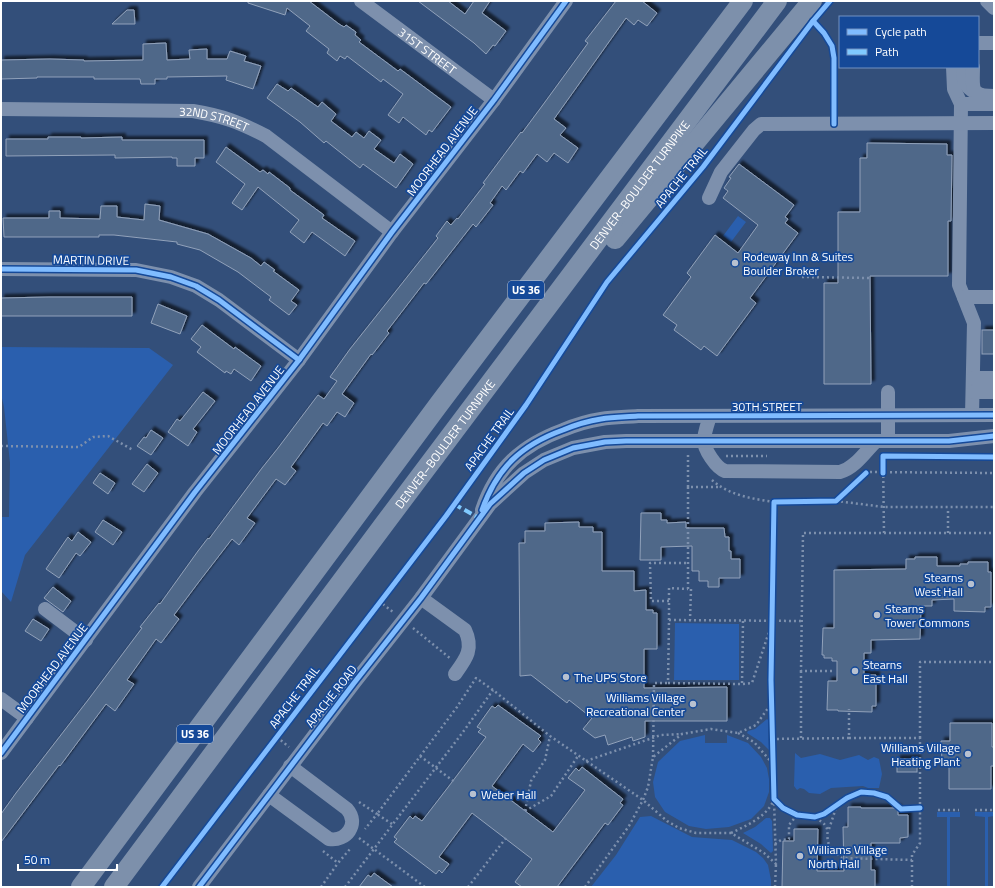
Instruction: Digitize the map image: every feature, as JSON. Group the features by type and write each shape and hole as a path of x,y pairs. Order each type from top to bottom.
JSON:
{"highway":[{"path":"687,76 738,1"},
{"name":"US 36","path":"80,887 439,404 744,1"},
{"name":"DENVER–BOULDER TURNPIKE","path":"114,887 452,433 777,1"},
{"path":"452,433 812,1"}],"street":[{"name":"31ST STREET","path":"361,1 494,100"},
{"name":"MOORHEAD AVENUE","path":"1,753 195,492 299,360 392,232 494,100 566,1"},
{"path":"987,1 994,8"},
{"path":"979,43 994,43"},
{"path":"953,68 954,89 961,104 959,285 974,323 972,415"},
{"path":"963,68 965,85 983,96 994,96"},
{"path":"974,68 973,84 974,90 978,94"},
{"path":"961,104 994,104"},
{"name":"32ND STREET","path":"1,109 193,111 219,115 243,124 266,136 392,232"},
{"path":"709,198 721,172 754,130 761,124 994,123"},
{"name":"MARTIN DRIVE","path":"1,269 136,270 171,277 196,286 219,300 299,360"},
{"path":"964,297 994,297"},
{"path":"973,378 994,378"},
{"path":"710,416 704,441 714,462 724,471 840,472 854,464 882,441 888,415 888,392"},
{"path":"973,392 994,392"},
{"name":"30TH STREET","path":"543,438 576,425 599,419 638,416 794,417 994,415"},
{"path":"704,441 949,441 994,436"},
{"name":"APACHE ROAD","path":"479,518 495,480 505,467 524,450 543,438"},
{"name":"APACHE ROAD","path":"199,887 290,766 404,621 479,518 499,495 524,473 544,460 573,448 605,442 704,441"},
{"path":"421,598 464,630 468,637 468,652 457,670"},
{"path":"44,609 86,640"},
{"path":"1,699 27,718"},
{"path":"269,795 329,839 339,839 350,830 352,825 352,816 347,809 290,766"}],"path":[{"path":"802,277 870,278"},
{"path":"1,446 79,447 93,437 108,436 133,450"},
{"path":"688,455 688,589"},
{"path":"722,456 771,456"},
{"path":"884,533 883,456 994,457"},
{"path":"863,471 866,473 994,473"},
{"path":"836,501 866,473"},
{"path":"708,475 720,487"},
{"path":"688,487 720,487 752,499 774,502 836,501 884,507 994,507"},
{"path":"774,502 772,739 776,864 775,887"},
{"path":"948,507 948,533"},
{"path":"801,738 803,533 994,533"},
{"path":"669,601 650,601 650,563 688,563"},
{"path":"668,683 669,588 691,589 690,620"},
{"path":"384,595 377,604 404,621 457,670 476,678 493,690 550,736 644,800 667,820 680,828 696,833 731,833 752,823 770,807 774,799"},
{"path":"669,620 801,621"},
{"path":"585,887 629,826 644,800 648,787 653,757 654,683 752,683 772,620"},
{"path":"742,684 743,621"},
{"path":"912,887 912,855 920,843 920,662 994,662"},
{"path":"801,671 832,671"},
{"path":"392,824 377,814 476,678"},
{"path":"345,887 463,732 493,690"},
{"path":"738,733 756,725 772,704"},
{"path":"849,709 849,738"},
{"path":"585,761 661,735 682,734 712,729 738,733 754,742 773,764"},
{"path":"653,757 682,734"},
{"path":"550,736 545,760 531,781 525,811 551,796 578,756"},
{"path":"772,739 920,738"},
{"path":"420,756 456,783"},
{"path":"815,817 824,814 847,798 861,792 874,793 887,797 901,809 921,808"},
{"path":"774,799 783,808 797,815 815,817 822,821 828,829"},
{"path":"837,805 828,829 829,842 831,847 842,858 912,860"},
{"path":"938,810 959,810"},
{"path":"975,810 994,810"},
{"path":"775,844 781,840 789,839 789,825 797,815"},
{"path":"731,833 764,853 776,864"},
{"path":"468,887 506,838"},
{"path":"373,849 425,887"},
{"path":"321,887 338,862"}],"shaded area":[{"path":"738,216 746,222 731,242 723,236"},
{"path":"1,347 149,348 173,365 25,555 11,602 1,591 1,517 9,517 10,463 4,407 1,394"},
{"path":"675,623 739,624 739,680 674,680"},
{"path":"767,719 769,750 761,742 747,733 748,731 755,729"},
{"path":"705,735 705,743 727,743 727,735 748,743 761,757 767,768 769,792 764,806 751,819 729,827 706,829 689,826 665,812 655,797 653,782 658,762 680,741"},
{"path":"795,753 801,758 820,754 840,760 859,755 868,760 874,757 879,759 882,774 879,788 868,788 863,786 831,788 820,794 809,793 800,788 797,790 794,786"},
{"path":"937,812 960,812 960,817 950,817 950,887 947,887 947,817 937,817"},
{"path":"975,812 994,812 994,816 988,817 988,887 985,887 985,817 975,816"},
{"path":"651,816 692,837 732,840 756,852 768,865 771,887 591,887 616,855 640,817"},
{"path":"766,818 770,818 772,821 773,851 771,853 761,844 743,833 755,827"}],"building":[{"path":"248,1 309,1 339,24 344,27 346,25 356,32 355,35 361,40 359,42 398,71 400,69 451,107 432,132 429,130 426,135 403,117 399,123 388,115 403,94 383,79 381,82 347,56 345,59 340,56 337,61 327,53 329,49 306,31 310,26 287,8 285,15 248,3"},
{"path":"418,1 448,1 465,14 474,1 490,1 482,13 506,31 495,46 493,45 486,54 474,43"},
{"path":"616,1 642,1 657,13 647,26 638,20 634,25 626,18 554,119 566,128 560,135 578,148 568,163 554,153 547,162 537,154 523,173 520,171 506,190 502,186 490,203 493,205 476,227 473,224 426,284 424,283 387,331 389,333 372,355 371,354 342,394 354,403 345,417 337,412 327,426 323,423 291,467 296,471 285,485 276,479 247,518 255,523 239,545 232,539 174,615 179,619 161,643 156,639 127,680 134,684 115,711 106,704 1,842 1,814 16,793 142,628 140,627 159,603 160,604 198,551 208,538 209,539 318,395 324,399 337,381 330,377 350,349 438,238 436,236 447,221 451,225 457,218 458,219 485,184 483,183 545,102 588,43 585,41"},
{"path":"127,10 134,10 135,24 112,24"},
{"path":"166,43 167,60 190,59 189,50 207,49 207,59 227,59 230,51 246,56 244,61 261,66 253,89 226,80 227,76 167,77 167,79 155,79 155,84 141,84 140,79 94,79 94,77 37,77 1,79 1,60 143,60 143,44"},
{"path":"277,84 288,91 291,88 318,107 322,102 336,114 331,121 352,137 356,132 364,138 369,131 381,140 374,149 394,163 400,154 413,164 396,188 363,164 360,168 326,141 324,143 300,122 267,98"},
{"path":"48,137 122,137 122,140 204,140 204,158 195,158 195,166 177,166 177,158 172,157 115,158 115,155 6,156 6,139 48,139"},
{"path":"867,143 947,144 947,155 952,155 951,221 948,221 948,276 870,276 871,384 824,384 824,283 838,283 838,212 860,212 860,158 867,158"},
{"path":"226,147 260,172 263,170 268,174 269,172 290,188 290,190 324,215 322,218 355,241 345,256 312,232 304,243 290,232 299,220 258,187 242,210 232,203 245,184 216,162"},
{"name":"Rodeway Inn & Suites Boulder Broker","path":"739,164 794,205 785,217 788,219 785,223 798,233 750,298 756,303 717,356 704,346 701,350 674,330 677,325 663,315 691,277 687,273 715,235 738,253 758,225 723,198 728,191 724,188 731,178 729,177"},
{"path":"145,204 160,206 159,220 208,234 251,258 261,266 264,262 275,270 273,271 299,290 291,301 297,305 289,315 269,300 271,297 238,272 200,250 177,244 177,242 114,235 99,235 99,237 4,237 3,218 49,218 49,211 60,211 60,218 100,219 101,206 117,206 117,217 144,220"},
{"path":"132,297 132,316 1,316 1,298"},
{"path":"158,304 187,316 180,334 151,323"},
{"path":"202,325 234,349 235,347 261,366 251,381 234,369 231,374 226,371 225,373 197,352 201,347 191,339"},
{"path":"982,330 994,330 994,354 982,354"},
{"path":"203,392 215,401 193,429 197,432 188,446 168,432 177,419 180,421"},
{"path":"151,430 163,438 151,455 137,446 144,437 146,438"},
{"path":"147,464 158,473 144,492 132,484"},
{"path":"100,473 115,483 108,494 93,483"},
{"path":"641,513 661,513 661,520 667,520 667,523 686,522 686,528 724,528 725,537 729,537 729,551 731,551 731,559 740,559 740,578 719,578 719,587 708,587 708,581 699,581 699,571 692,571 692,546 661,547 661,560 640,560"},
{"path":"103,520 122,532 113,545 95,532"},
{"path":"579,522 579,527 593,527 593,532 602,532 602,571 634,571 634,591 646,590 646,610 653,610 653,613 657,613 657,649 644,649 644,688 727,687 727,721 645,721 645,737 633,741 632,737 608,745 605,735 595,738 583,729 592,718 569,700 567,703 531,675 520,676 519,543 525,543 525,531 545,531 545,523"},
{"path":"78,532 91,542 80,556 76,553 59,578 46,569 68,537 72,541"},
{"path":"915,557 937,557 937,566 960,566 960,564 968,564 968,562 988,562 988,572 991,572 991,607 985,607 985,612 954,611 954,599 932,600 932,606 921,606 920,639 871,640 871,653 864,653 864,675 876,675 876,706 872,706 872,712 827,710 828,681 837,681 837,661 832,661 832,658 824,658 824,655 822,655 823,628 834,628 834,570 906,569 906,559 915,559"},
{"path":"53,587 71,601 63,612 44,598"},
{"path":"33,619 49,629 41,641 25,631"},
{"name":"Weber Hall","path":"498,705 541,736 538,739 541,742 533,752 523,744 492,786 553,832 585,790 568,778 576,768 579,771 582,767 623,799 620,803 623,805 608,825 605,823 557,887 522,887 515,882 532,859 472,813 439,857 449,864 442,873 439,870 436,874 394,842 397,839 394,837 410,816 413,819 415,816 422,821 449,786 486,737 478,732 481,729 477,727 492,706 495,708"},
{"name":"Williams Village Heating Plant","path":"950,723 992,723 994,766 991,766 991,789 949,789 949,761 942,761 941,741 950,741"},
{"path":"897,759 917,759 917,772 897,772"},
{"name":"Williams Village North Hall","path":"848,807 898,808 898,815 908,815 908,837 900,838 900,843 871,843 871,870 875,870 875,887 782,887 783,841 794,841 794,829 818,829 817,871 844,871 843,827 848,827"},
{"path":"374,873 393,887 359,887 368,875 371,877"}],"marked path":[{"path":"454,504 479,518"}],"cycle path":[{"path":"1,753 195,492 299,360 392,232 494,100 566,1"},
{"name":"APACHE TRAIL","path":"162,887 446,516 526,405 607,282 703,167 813,21 830,1"},
{"path":"813,21 824,33 832,46 834,58 834,124"},
{"path":"1,269 136,270 171,277 196,286 219,300 299,360"},
{"path":"482,510 488,495 503,470 523,451 548,436 577,425 596,420 638,416 994,415"},
{"path":"199,887 354,683 421,598 490,504 524,473 544,460 573,448 605,442 949,441 994,436"},
{"path":"883,473 883,456 994,457"},
{"path":"866,473 836,501 774,502 771,680 774,799 783,808 797,815 815,817 824,814 847,798 861,792 874,793 887,797 901,809 920,808"}],"place":[{"name":"Rodeway Inn & Suites Boulder Broker","path":"735,263"},
{"name":"Stearns West Hall","path":"971,584"},
{"name":"Stearns Tower Commons","path":"877,615"},
{"name":"Stearns East Hall","path":"855,671"},
{"name":"The UPS Store","path":"566,677"},
{"name":"Williams Village Recreational Center","path":"693,704"},
{"name":"Williams Village Heating Plant","path":"968,754"},
{"name":"Weber Hall","path":"473,794"},
{"name":"Williams Village North Hall","path":"800,856"}]}
